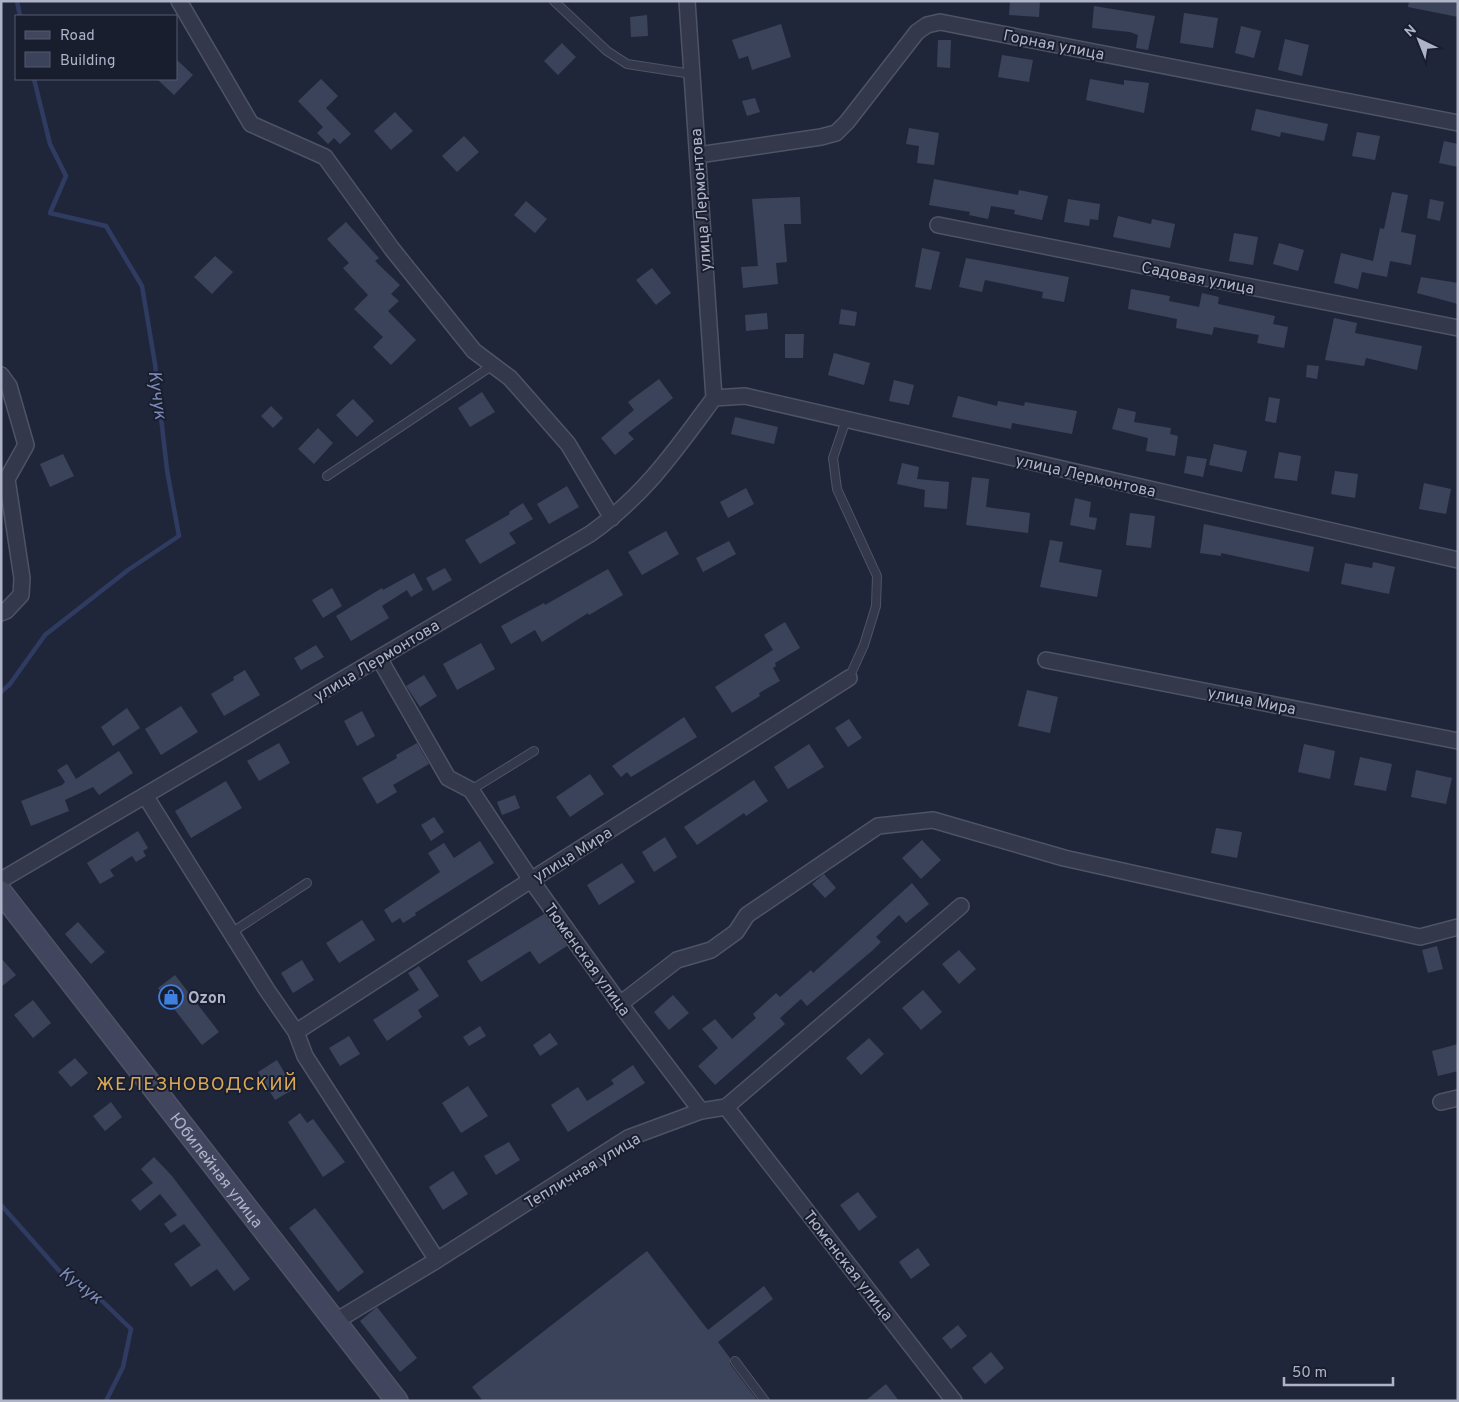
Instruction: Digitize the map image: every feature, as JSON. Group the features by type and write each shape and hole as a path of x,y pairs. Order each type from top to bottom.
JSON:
{"street":[{"path":"179,1 252,124 325,157 392,249 474,351 510,378 568,444 612,518"},
{"name":"улица Лермонтова","path":"1,880 146,797 590,534 612,518 656,475 714,398 687,1"},
{"name":"Горная улица","path":"698,156 821,137 836,132 847,122 917,32 927,25 940,22 1458,123"},
{"name":"Садовая улица","path":"938,225 1458,328"},
{"path":"1,375 10,386 26,446 6,479 22,578 21,596 6,611 1,613"},
{"name":"улица Лермонтова","path":"714,398 745,396 1458,560"},
{"name":"Тюменская улица","path":"379,658 448,778 471,790 531,880 620,1004 701,1111"},
{"name":"улица Мира","path":"1046,660 1458,741"},
{"name":"улица Мира","path":"296,1032 849,678"},
{"path":"146,797 231,933 296,1032 305,1056 437,1260"},
{"path":"620,1004 677,960 711,950 736,932 747,915 878,826 933,820 1064,858 1420,937 1458,927"},
{"name":"Юбилейная улица","path":"1,892 336,1320 397,1401"},
{"name":"Тепличная улица","path":"336,1320 437,1260 628,1138 701,1111 726,1106 962,906"},
{"path":"1441,1102 1458,1098"},
{"name":"Тюменская улица","path":"726,1106 954,1401"}],"lane":[{"path":"554,1 607,51 627,64 692,74"},
{"path":"327,476 493,365"},
{"path":"846,420 833,458 837,489 860,543 877,576 876,606 864,646 849,678"},
{"path":"471,790 534,751"},
{"path":"231,933 307,884"},
{"path":"735,1361 766,1401"}],"building":[{"path":"1010,1 1040,1 1039,17 1009,15"},
{"path":"1409,1 1458,1 1458,17 1408,7"},
{"path":"1094,6 1155,16 1148,50 1136,48 1138,35 1130,32 1092,28"},
{"path":"1184,13 1218,18 1213,48 1180,43"},
{"path":"647,15 648,36 631,37 630,17"},
{"path":"781,24 791,57 752,70 748,56 739,59 732,40"},
{"path":"1241,26 1261,31 1254,58 1235,53"},
{"path":"1285,39 1309,45 1302,76 1278,70"},
{"path":"938,40 951,40 950,68 937,67"},
{"path":"562,43 576,57 558,75 544,61"},
{"path":"1002,55 1033,60 1029,82 998,77"},
{"path":"178,61 193,75 174,95 158,80 178,80"},
{"path":"321,79 338,96 326,108 351,134 340,144 334,138 328,144 317,133 323,127 298,101"},
{"path":"1090,79 1124,85 1124,80 1149,83 1144,113 1086,100"},
{"path":"755,98 760,112 747,116 742,101"},
{"path":"1256,109 1328,124 1324,141 1281,132 1280,137 1251,130"},
{"path":"395,112 413,131 391,150 374,131"},
{"path":"909,128 939,133 934,165 917,163 919,146 906,144"},
{"path":"1357,132 1380,136 1375,160 1352,156"},
{"path":"464,136 479,152 457,172 442,156"},
{"path":"1444,141 1458,144 1458,167 1439,163"},
{"path":"934,179 1018,195 1019,190 1048,196 1042,220 1014,214 1015,210 991,206 988,219 969,215 970,212 929,205"},
{"path":"1392,192 1408,195 1401,232 1416,235 1411,265 1390,261 1387,277 1362,272 1358,289 1334,283 1341,253 1373,261 1380,228 1384,229"},
{"path":"800,197 801,224 784,224 787,262 776,263 778,284 743,288 741,267 758,266 752,199"},
{"path":"1068,199 1100,204 1098,220 1090,219 1089,226 1064,222"},
{"path":"1430,199 1444,202 1440,221 1427,218"},
{"path":"526,201 547,219 535,233 514,215"},
{"path":"1118,216 1151,224 1152,219 1175,224 1170,248 1113,237"},
{"path":"346,222 379,258 375,261 400,285 391,294 399,301 388,311 416,340 391,365 373,347 383,337 354,309 368,295 343,268 349,263 327,239"},
{"path":"1234,233 1258,237 1253,265 1229,261"},
{"path":"1279,243 1304,250 1298,271 1273,264"},
{"path":"922,248 940,252 931,290 915,287"},
{"path":"215,256 233,272 212,294 194,277"},
{"path":"966,258 1069,277 1064,302 1042,298 1043,292 985,280 982,292 959,287"},
{"path":"652,268 671,293 656,305 636,280"},
{"path":"1421,277 1458,283 1458,304 1417,293"},
{"path":"1131,289 1170,296 1169,301 1199,307 1202,293 1219,297 1218,304 1275,316 1273,324 1288,327 1284,348 1257,343 1259,335 1214,327 1212,335 1176,328 1177,319 1128,309"},
{"path":"841,309 857,312 855,326 839,324"},
{"path":"767,313 768,329 746,331 745,315"},
{"path":"1334,318 1357,323 1355,333 1422,346 1417,370 1366,358 1364,366 1325,360"},
{"path":"785,334 804,334 803,358 785,358"},
{"path":"834,353 870,363 864,385 828,375"},
{"path":"1307,365 1319,366 1317,379 1306,377"},
{"path":"659,379 673,398 628,433 634,439 615,455 601,438 634,410 628,402"},
{"path":"894,380 914,385 909,405 889,401"},
{"path":"482,392 495,412 470,427 458,408"},
{"path":"958,396 997,406 998,401 1024,406 1025,402 1077,411 1072,434 1012,423 1011,429 952,417"},
{"path":"1269,397 1280,399 1276,423 1265,421"},
{"path":"353,399 374,421 357,437 336,415"},
{"path":"271,406 283,418 273,428 261,416"},
{"path":"1118,408 1136,412 1134,422 1171,428 1170,434 1178,436 1175,456 1146,451 1148,438 1112,429"},
{"path":"735,417 778,427 774,444 731,434"},
{"path":"318,428 333,443 314,464 298,449"},
{"path":"1214,444 1247,451 1242,472 1209,465"},
{"path":"1279,452 1301,456 1297,481 1274,478"},
{"path":"63,454 74,476 50,487 40,464"},
{"path":"1187,456 1207,459 1203,477 1184,473"},
{"path":"902,463 919,467 917,479 949,482 947,509 924,507 925,490 897,484"},
{"path":"1335,471 1358,474 1355,498 1331,494"},
{"path":"972,477 989,479 986,507 1030,513 1028,533 966,525"},
{"path":"1424,483 1451,489 1446,514 1419,509"},
{"path":"567,486 579,507 549,524 537,504"},
{"path":"746,488 754,504 728,518 720,502"},
{"path":"1075,498 1091,502 1089,517 1097,518 1095,530 1070,525"},
{"path":"523,503 533,519 509,533 516,543 480,564 465,540 510,514 509,512"},
{"path":"1130,513 1155,516 1151,548 1126,545"},
{"path":"1204,524 1314,547 1309,572 1221,553 1221,556 1200,553"},
{"path":"666,531 679,554 642,575 628,552"},
{"path":"1050,540 1063,542 1059,562 1102,570 1097,597 1040,587"},
{"path":"729,541 736,554 703,572 696,558"},
{"path":"1373,562 1395,567 1389,594 1341,584 1345,563 1372,568"},
{"path":"445,568 452,580 433,591 426,578"},
{"path":"608,569 623,595 589,615 588,613 542,642 535,630 511,644 501,626 544,603 545,605"},
{"path":"414,573 423,590 411,597 407,590 382,606 389,618 351,641 336,616 382,588 383,590"},
{"path":"332,588 342,606 323,618 312,600"},
{"path":"785,622 800,648 775,663 776,666 773,668 780,681 759,693 760,696 732,713 715,687 773,650 764,635"},
{"path":"481,643 495,669 457,690 443,664"},
{"path":"316,645 324,657 301,670 294,658"},
{"path":"245,670 260,695 224,716 211,694 234,680 233,677"},
{"path":"424,675 437,696 420,707 406,686"},
{"path":"1027,690 1058,697 1050,733 1018,726"},
{"path":"181,706 198,732 161,755 145,729"},
{"path":"127,708 140,728 113,746 101,727"},
{"path":"362,711 375,736 357,746 344,721"},
{"path":"684,717 697,737 631,777 627,772 621,777 612,766"},
{"path":"849,719 862,738 848,747 835,728"},
{"path":"279,743 290,763 259,781 247,761"},
{"path":"417,743 429,764 393,785 397,792 377,804 362,778 397,758 396,755"},
{"path":"809,744 824,767 788,789 774,767"},
{"path":"1304,744 1335,751 1330,779 1298,772"},
{"path":"119,751 133,773 99,795 93,787 65,800 69,811 31,826 21,801 62,785 65,782 57,770 67,764 76,779"},
{"path":"1360,757 1392,764 1386,791 1354,785"},
{"path":"1416,770 1452,778 1446,804 1411,797"},
{"path":"590,774 604,794 570,817 556,797"},
{"path":"754,780 768,801 746,816 744,813 697,845 684,827"},
{"path":"226,781 242,808 191,838 175,811"},
{"path":"515,795 520,808 502,815 497,802"},
{"path":"434,817 444,832 431,841 421,825"},
{"path":"1216,828 1242,832 1237,858 1211,853"},
{"path":"138,831 148,848 143,851 146,856 136,862 132,856 110,870 114,876 100,884 87,863"},
{"path":"665,837 677,857 654,872 642,852"},
{"path":"922,840 941,860 921,879 902,858"},
{"path":"480,841 494,863 415,913 416,915 403,923 400,918 392,923 384,910 440,872 428,853 444,843 454,858"},
{"path":"622,863 635,882 599,905 587,885"},
{"path":"824,874 836,888 825,898 812,884"},
{"path":"912,883 929,904 906,923 899,915 876,937 881,942 873,950 807,1006 801,999 780,1018 785,1024 715,1085 698,1066 718,1048 702,1029 715,1019 732,1039 756,1018 753,1014 776,993 780,997 811,970 813,973"},
{"path":"544,914 567,946 539,964 530,951 481,982 467,961"},
{"path":"362,920 375,940 339,963 326,943"},
{"path":"78,922 105,952 91,964 65,934"},
{"path":"1437,946 1443,969 1428,973 1422,950"},
{"path":"959,950 976,969 959,984 942,964"},
{"path":"1,958 16,975 1,987"},
{"path":"302,960 314,980 293,993 281,973"},
{"path":"419,966 439,996 418,1010 422,1017 387,1041 373,1020 419,990 408,973"},
{"path":"175,975 219,1032 202,1045 158,988"},
{"path":"923,990 942,1012 921,1030 902,1008"},
{"path":"673,995 689,1013 669,1030 654,1012"},
{"path":"33,1000 51,1023 33,1038 14,1015"},
{"path":"480,1026 486,1036 469,1046 463,1037"},
{"path":"550,1033 558,1044 540,1056 533,1045"},
{"path":"349,1036 360,1054 340,1066 329,1048"},
{"path":"869,1038 884,1054 861,1075 846,1058"},
{"path":"1458,1044 1458,1071 1438,1076 1432,1051"},
{"path":"75,1058 88,1073 71,1087 58,1072"},
{"path":"277,1060 294,1089 275,1100 258,1072"},
{"path":"633,1065 645,1083 568,1132 551,1105 578,1087 587,1101 614,1084 611,1080"},
{"path":"468,1086 488,1116 461,1133 442,1103"},
{"path":"111,1102 122,1117 105,1131 93,1116"},
{"path":"300,1113 307,1123 313,1119 345,1162 323,1177 288,1122"},
{"path":"509,1142 520,1160 496,1175 484,1156"},
{"path":"154,1157 172,1176 250,1279 234,1291 217,1269 191,1287 174,1264 201,1245 184,1224 171,1233 164,1224 177,1215 160,1194 140,1211 131,1200 153,1183 141,1169"},
{"path":"453,1171 468,1194 443,1210 429,1187"},
{"path":"858,1192 877,1217 859,1231 840,1205"},
{"path":"315,1208 364,1272 338,1292 289,1228"},
{"path":"918,1248 930,1265 911,1279 899,1262"},
{"path":"647,1251 708,1330 764,1286 773,1299 718,1342 730,1358 730,1364 758,1401 483,1401 472,1387"},
{"path":"377,1307 417,1358 400,1372 360,1321"},
{"path":"958,1325 967,1336 951,1349 942,1338"},
{"path":"991,1352 1004,1368 985,1384 972,1368"},
{"path":"886,1384 899,1401 865,1401"}],"waterway":[{"name":"Кучук","path":"17,1 20,15"},
{"name":"Кучук","path":"1,692 10,684 45,635 128,570 179,536 167,470 155,364 142,286 106,226 50,213 66,176 50,144 34,80"},
{"name":"Кучук","path":"1,1205 62,1274 96,1295 131,1329 123,1367 106,1401"}],"place":[{"name":"Ozon","path":"171,997"}],"district":[{"name":"ЖЕЛЕЗНОВОДСКИЙ","path":"197,1083"}]}
